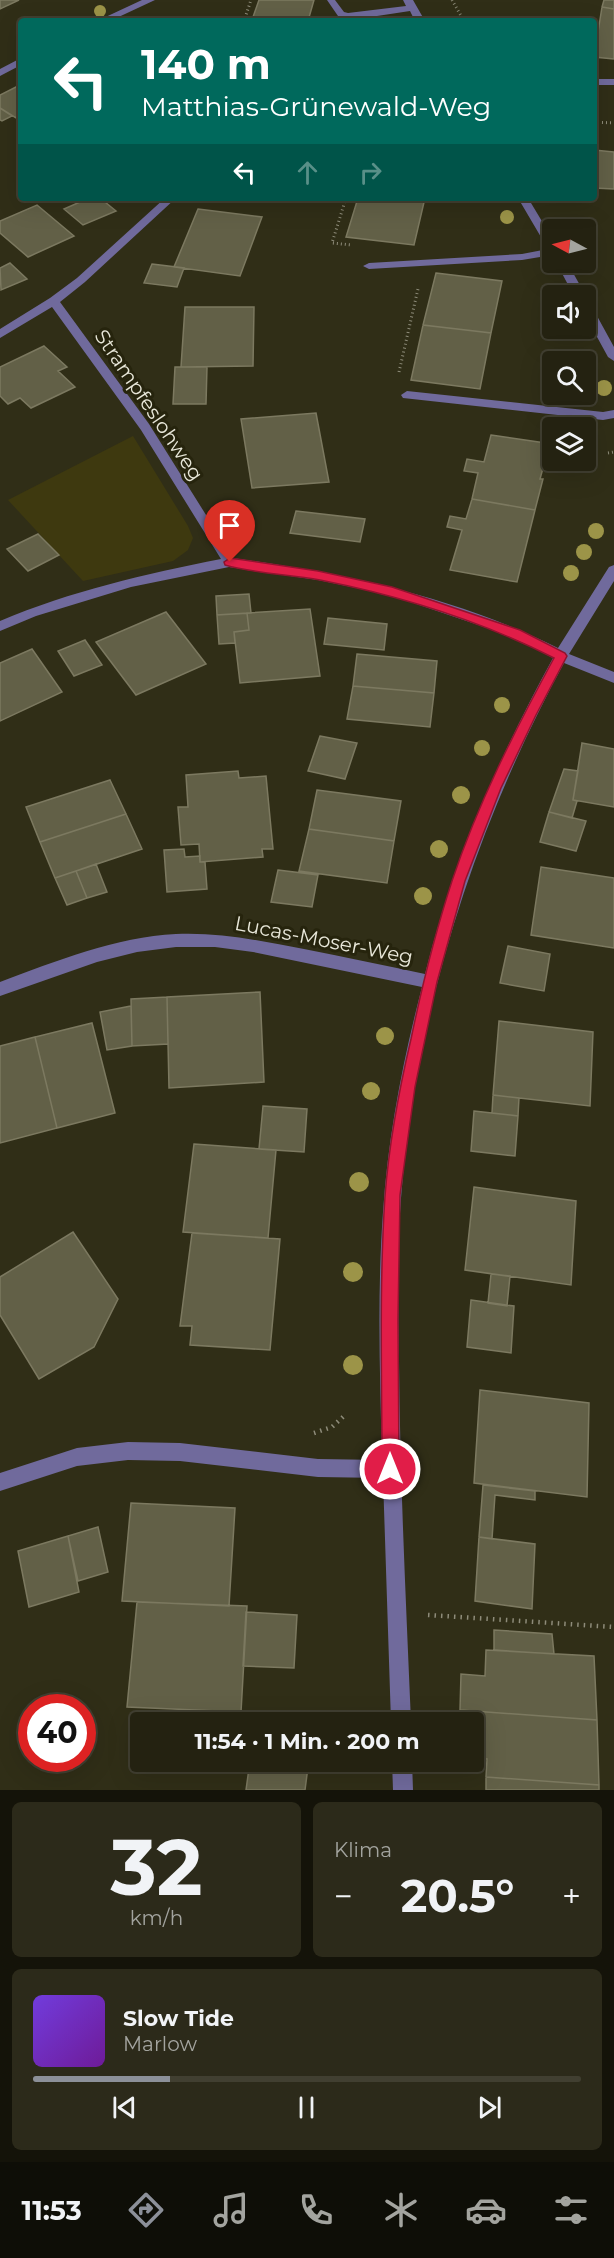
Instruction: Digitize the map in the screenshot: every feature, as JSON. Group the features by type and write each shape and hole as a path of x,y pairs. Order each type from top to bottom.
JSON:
{"street":[{"path":"109,18 150,0"},
{"path":"331,1 341,14 349,18 410,4 418,18"},
{"path":"0,73 18,63"},
{"path":"597,82 614,82"},
{"path":"0,334 54,302 168,201"},
{"path":"525,201 542,232"},
{"path":"369,266 522,257 542,252"},
{"name":"Strampfeslohweg","path":"54,302 145,427 230,562"},
{"path":"596,325 614,357"},
{"path":"407,395 603,416 614,414"},
{"path":"0,626 31,613 130,582 230,562 318,575 392,591 516,633 561,656 614,678"},
{"path":"401,1712 390,1469 390,1320 393,1195 407,1087 430,982 459,881 495,788 561,656 591,603 614,570"},
{"name":"Lucas-Moser-Weg","path":"0,989 82,959 125,948 159,942 198,941 243,943 377,969 430,982"},
{"path":"0,1482 22,1473 100,1453 130,1452 207,1453 305,1467 344,1470 390,1469"},
{"path":"402,1772 403,1790"}],"path":[{"path":"248,18 246,15 251,0"},
{"path":"452,0 462,18"},
{"path":"597,122 614,123"},
{"path":"345,201 333,243 354,245"},
{"path":"396,382 424,262"},
{"path":"608,453 614,452"},
{"path":"398,1613 614,1627"}],"shaded area":[{"path":"133,436 193,538 188,550 173,561 83,581 8,500"}],"building":[{"path":"0,0 19,0 0,9"},
{"path":"259,0 314,0 309,18 253,17"},
{"path":"604,0 614,0 614,9 602,7"},
{"path":"602,7 614,9 614,59 597,57 597,38"},
{"path":"18,86 18,119 0,108 0,95"},
{"path":"0,108 12,116 0,120"},
{"path":"597,150 614,152 614,189 597,188"},
{"path":"82,201 104,201 116,211 83,225 64,209"},
{"path":"357,201 424,201 414,245 346,237"},
{"path":"37,205 74,236 28,257 0,233 0,221"},
{"path":"198,209 262,217 240,276 174,267"},
{"path":"10,263 27,279 1,290 0,268"},
{"path":"152,264 184,268 177,287 144,283"},
{"path":"436,273 502,281 491,333 423,325"},
{"path":"185,307 254,307 253,366 181,367"},
{"path":"423,325 491,333 480,389 411,380"},
{"path":"44,346 67,367 58,371 75,387 31,408 20,398 8,404 0,396 0,367"},
{"path":"175,367 207,367 206,404 173,404"},
{"path":"316,413 329,482 252,488 241,419"},
{"path":"491,435 542,443 540,479 543,479 535,510 472,499 478,473 464,471 467,459 484,462"},
{"path":"472,499 535,510 517,582 450,570 462,530 447,527 450,516 466,519"},
{"path":"296,511 365,519 360,542 290,533"},
{"path":"38,534 59,555 28,571 7,549"},
{"path":"249,594 251,613 217,615 216,596"},
{"path":"310,609 320,676 240,683 234,632 249,630 247,613"},
{"path":"166,612 206,664 136,695 96,642"},
{"path":"247,613 249,630 234,632 235,643 219,644 217,615"},
{"path":"328,618 387,624 384,650 324,644"},
{"path":"85,640 102,665 74,676 58,651"},
{"path":"32,649 62,692 0,721 0,663"},
{"path":"357,654 437,661 434,693 353,686"},
{"path":"353,686 434,693 430,727 347,719"},
{"path":"320,736 357,743 345,779 308,771"},
{"path":"582,743 614,749 614,807 573,800"},
{"path":"564,769 578,771 573,800 577,801 572,818 549,812"},
{"path":"238,771 239,778 266,776 273,849 262,849 263,857 200,862 199,844 181,845 178,807 188,807 186,775"},
{"path":"110,780 126,814 40,842 26,807"},
{"path":"317,790 401,801 394,841 309,829"},
{"path":"549,812 586,821 576,851 540,842"},
{"path":"126,814 142,849 55,878 40,842"},
{"path":"309,829 394,841 387,883 299,871"},
{"path":"184,849 185,857 200,856 200,862 205,862 207,889 167,892 164,850"},
{"path":"96,864 107,892 87,898 76,871"},
{"path":"541,867 614,878 614,948 531,935"},
{"path":"278,870 318,875 312,907 271,902"},
{"path":"76,871 87,898 67,905 55,878"},
{"path":"508,946 550,954 544,991 500,983"},
{"path":"260,992 264,1082 169,1088 167,997"},
{"path":"167,997 168,1044 132,1046 131,999"},
{"path":"131,1006 132,1046 107,1050 100,1012"},
{"path":"499,1021 593,1032 590,1106 493,1095"},
{"path":"92,1023 115,1113 57,1128 35,1037"},
{"path":"35,1037 57,1128 0,1143 0,1046"},
{"path":"493,1095 519,1098 518,1116 492,1113"},
{"path":"263,1106 307,1109 304,1152 259,1149"},
{"path":"474,1111 518,1116 515,1156 471,1151"},
{"path":"194,1144 276,1150 268,1238 183,1232"},
{"path":"474,1187 576,1201 571,1285 465,1270"},
{"path":"73,1232 118,1299 94,1347 39,1379 0,1315 0,1277"},
{"path":"192,1233 280,1239 270,1350 190,1345 192,1326 180,1326"},
{"path":"491,1274 510,1276 507,1306 488,1303"},
{"path":"471,1300 514,1306 511,1353 467,1347"},
{"path":"480,1390 589,1403 587,1497 474,1483"},
{"path":"483,1485 535,1491 535,1500 495,1495 492,1539 479,1537"},
{"path":"131,1503 235,1508 229,1606 122,1601"},
{"path":"98,1527 108,1572 78,1581 68,1536"},
{"path":"68,1536 79,1592 29,1607 18,1551"},
{"path":"479,1537 535,1544 532,1609 475,1601"},
{"path":"137,1602 247,1606 241,1712 127,1707"},
{"path":"246,1612 297,1615 294,1668 243,1666"},
{"path":"494,1630 552,1634 554,1654 494,1650"},
{"path":"486,1650 594,1656 597,1720 460,1710 461,1674 485,1676"},
{"path":"460,1710 597,1720 599,1785 486,1777 484,1712 460,1712"},
{"path":"248,1772 307,1772 305,1790 246,1790"},
{"path":"486,1777 599,1785 599,1790 486,1790"}],"route":[{"path":"230,562 318,575 392,591 516,633 561,656 495,788 459,881 430,982 407,1087 393,1195 390,1469"}]}
